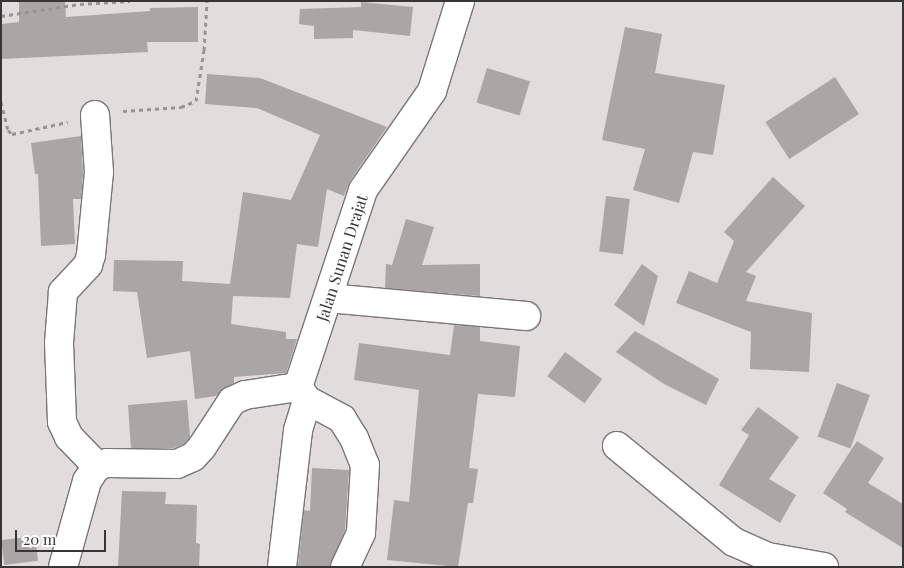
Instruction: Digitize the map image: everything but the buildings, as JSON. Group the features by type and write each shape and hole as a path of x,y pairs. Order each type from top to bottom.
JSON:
{"street":[{"name":"Jalan Sunan Drajat","path":"282,567 303,393 328,298 363,190 432,91 460,1"},
{"path":"95,115 99,172 92,255 88,266 63,292 59,343 64,431 97,466"},
{"path":"328,298 526,316"},
{"path":"63,567 87,481 97,466 107,463 177,464 193,457 202,447 232,401 245,395 303,393 342,419 354,438 365,465 361,533 345,567"},
{"path":"617,446 734,542 768,557 824,567"}],"path":[{"path":"1,16 80,3 130,1"},
{"path":"1,102 8,130 12,134 95,115 181,107 196,102 204,50 207,1"}]}
